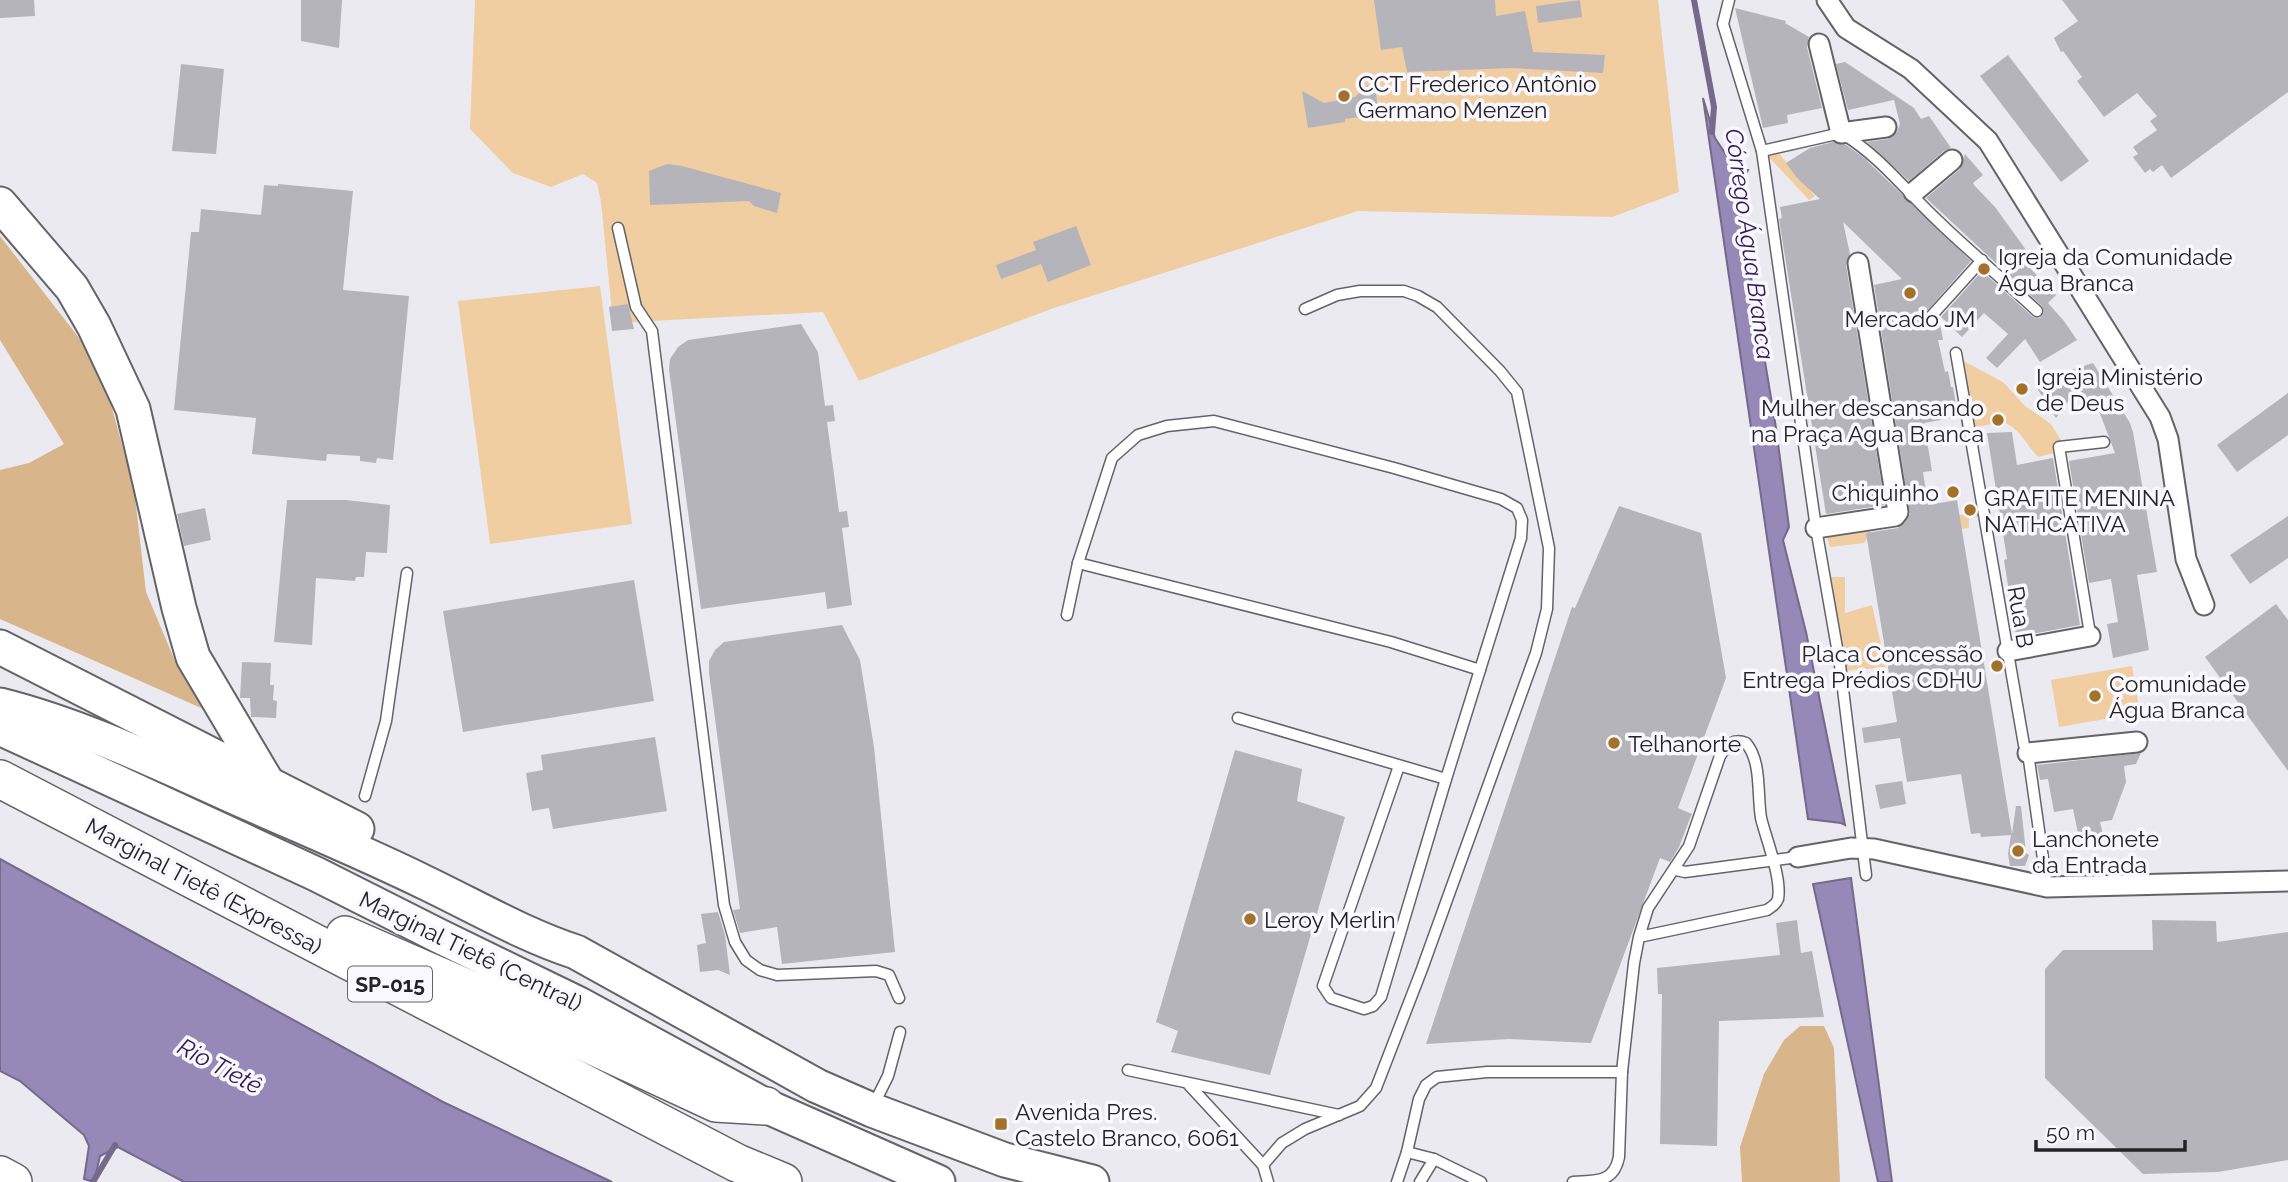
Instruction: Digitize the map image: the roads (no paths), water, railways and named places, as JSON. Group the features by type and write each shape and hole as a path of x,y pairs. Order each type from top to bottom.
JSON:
{"highway":[{"path":"0,204 72,288 94,326 134,409 179,608 193,657 267,782"},
{"path":"0,647 267,782 535,923 553,933 576,952 817,1086 872,1110 1005,1160 1092,1182"},
{"path":"0,705 90,736 193,778 424,881 549,943 576,952"},
{"name":"Marginal Tietê (Central)","path":"0,728 316,874 579,1003 766,1106 938,1182"},
{"name":"Marginal Tietê (Expressa)","path":"0,779 737,1163 783,1182"},
{"path":"210,890 272,901 716,1103 766,1106"},
{"path":"0,1175 13,1182"}],"street":[{"path":"1827,0 1846,28 1911,69 1988,141 2160,417 2168,439 2186,559 2204,605"},
{"path":"1819,44 1841,133 1886,127"},
{"path":"1914,192 1952,160"},
{"path":"1816,527 1895,516 1898,512 1857,263"},
{"path":"2008,650 2091,640"},
{"path":"2028,753 2137,742"},
{"path":"1798,857 1863,848 1894,852 2047,887 2288,881"}],"lane":[{"path":"1729,0 1723,24 1762,151 1816,527 1840,665 1867,876"},
{"path":"1762,151 1841,133 1858,143 1935,219 2038,311"},
{"path":"618,228 636,307 652,331 724,905 735,942 746,960 760,970 777,975 876,971 889,975 899,998"},
{"path":"1925,323 1982,260"},
{"path":"1263,1165 1282,1143 1305,1129 1360,1107 1376,1088 1436,931 1536,653 1547,609 1549,548 1517,393 1500,371 1437,307 1404,291 1360,291 1337,295 1305,309"},
{"name":"Rua B","path":"1956,353 2024,745 2028,753 2047,887"},
{"path":"1067,615 1078,563 1112,458 1138,435 1167,426 1214,421 1501,499 1517,508 1522,520 1521,538 1381,997 1373,1006 1364,1009 1331,998 1323,986 1399,766"},
{"path":"2091,640 2060,447 2104,442"},
{"path":"1078,563 1391,642 1479,670"},
{"path":"365,796 386,721 407,573"},
{"path":"1238,718 1446,779"},
{"path":"1573,1182 1601,1180 1611,1177 1617,1169 1622,1072 1639,937 1648,908 1676,870 1689,846 1720,756 1726,746 1740,741 1751,748 1755,760 1761,817 1773,860 1778,898 1775,905 1767,910 1639,937"},
{"path":"1676,870 1685,872 1798,857"},
{"path":"872,1110 888,1076 900,1032"},
{"path":"1128,1070 1340,1116"},
{"path":"1397,1182 1419,1099 1426,1085 1437,1077 1487,1072 1622,1072"},
{"path":"1189,1084 1263,1165 1268,1182"},
{"path":"1407,1152 1434,1159 1481,1182"},
{"path":"1420,1182 1434,1159"}],"water":[{"path":"1703,98 1715,138 1735,168 1748,170 1737,192 1776,428 1789,527 1783,540 1806,632 1845,825 1808,819"},
{"name":"Rio Tietê","path":"0,859 443,1102 612,1182 184,1182 118,1147 100,1156 94,1182 84,1179 89,1146 84,1135 20,1081 0,1071"},
{"path":"1851,878 1892,1182 1878,1182 1813,884"}],"waterway":[{"name":"Córrego Água Branca","path":"1694,0 1714,107 1712,132"},
{"path":"93,1182 115,1145"}],"place":[{"name":"CCT Frederico Antônio Germano Menzen","path":"1344,96"},
{"name":"Igreja da Comunidade Água Branca","path":"1984,269"},
{"name":"Mercado JM","path":"1910,293"},
{"name":"Igreja Ministério de Deus","path":"2022,389"},
{"name":"Mulher descansando na Praça Agua Branca","path":"1998,420"},
{"name":"Chiquinho","path":"1953,492"},
{"name":"GRAFITE MENINA NATHCATIVA","path":"1970,510"},
{"name":"Placa Concessão Entrega Prédios CDHU","path":"1997,666"},
{"name":"Comunidade Água Branca","path":"2095,696"},
{"name":"Telhanorte","path":"1614,743"},
{"name":"Lanchonete da Entrada","path":"2018,851"},
{"name":"Leroy Merlin","path":"1250,919"},
{"name":"Avenida Pres. Castelo Branco, 6061","path":"1001,1124"}]}
